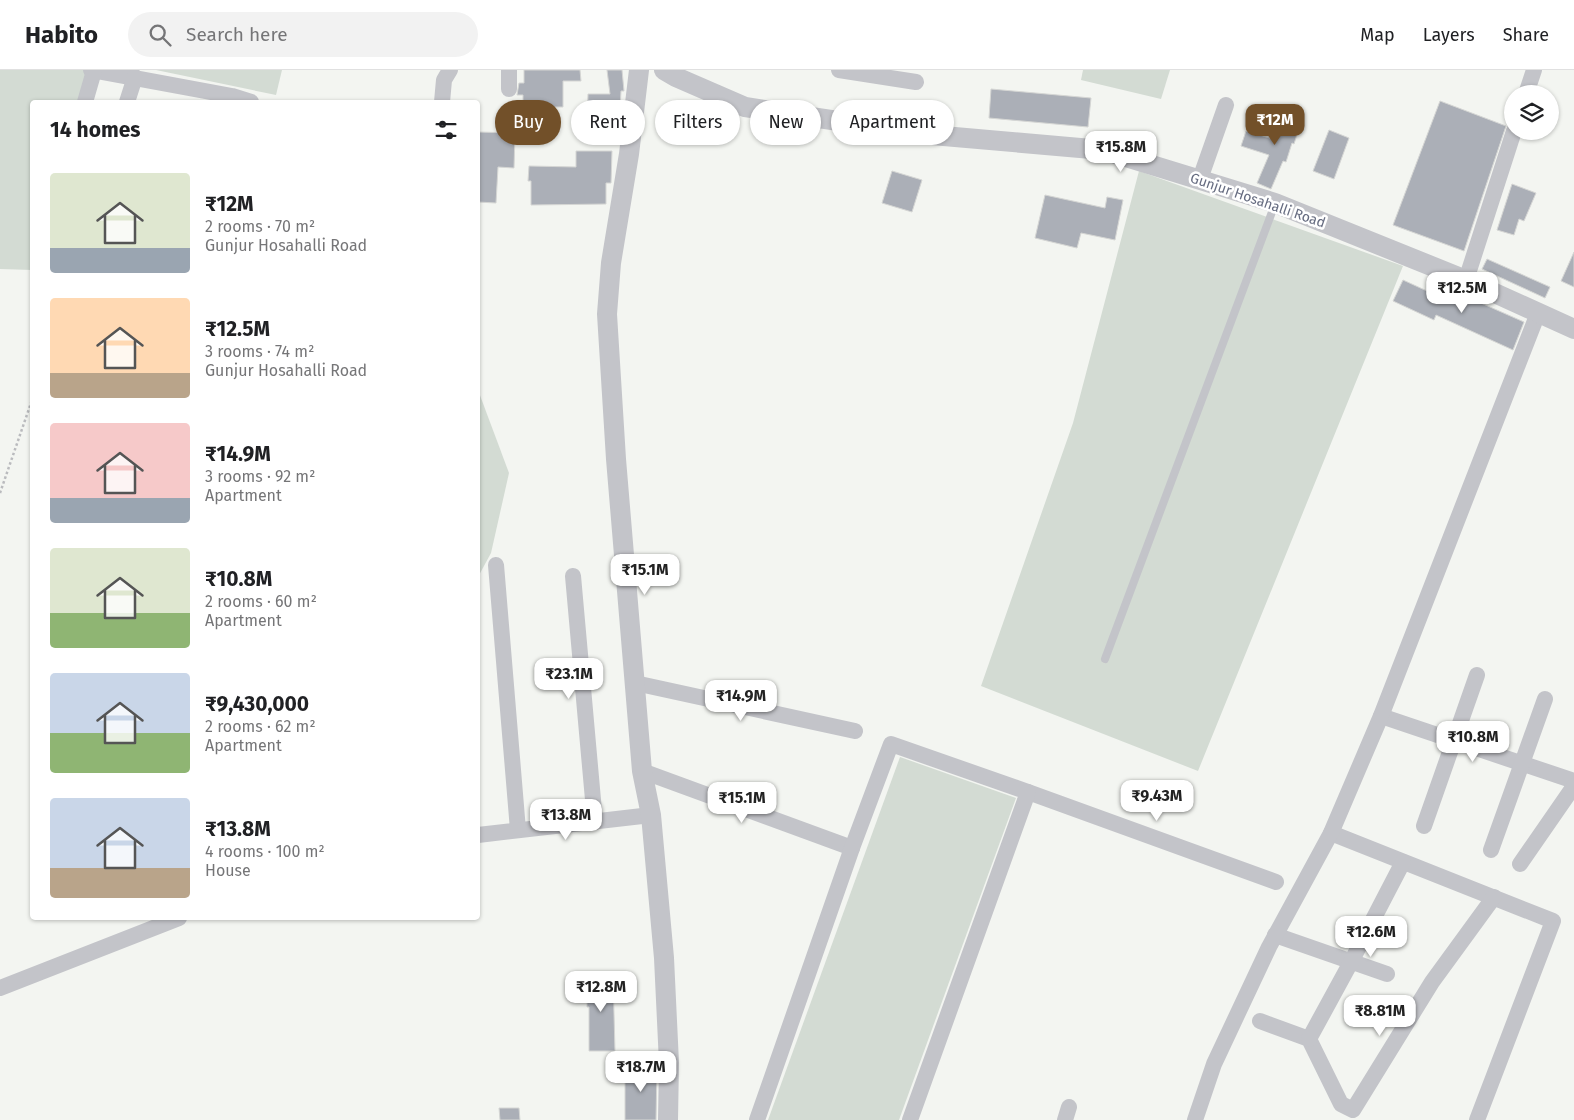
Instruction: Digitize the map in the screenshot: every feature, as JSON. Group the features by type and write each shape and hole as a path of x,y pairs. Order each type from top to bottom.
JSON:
{"street":[{"path":"442,100 444,80 450,70"},
{"path":"509,70 509,89"},
{"path":"639,70 629,154 611,263 607,314 616,459 642,771 651,815 664,958 669,1062 668,1120"},
{"path":"839,70 867,72 916,82"},
{"path":"1529,85 1534,70"},
{"path":"86,100 93,71 134,77 245,100"},
{"name":"Gunjur Hosahalli Road","path":"677,72 745,107 932,135 1103,150 1275,203 1466,280 1574,329"},
{"path":"128,100 134,77"},
{"path":"1200,179 1226,105"},
{"path":"1466,280 1511,140"},
{"path":"1195,1120 1214,1064 1275,935 1331,833 1381,716 1538,313"},
{"path":"496,565 518,830"},
{"path":"573,576 595,822"},
{"path":"1424,826 1477,675"},
{"path":"635,682 855,732"},
{"path":"1491,850 1545,699"},
{"path":"1381,716 1574,781"},
{"path":"757,1120 852,848 891,744 1276,882"},
{"path":"642,771 852,848"},
{"path":"1520,864 1574,786"},
{"path":"910,1120 1028,792"},
{"path":"480,835 651,815"},
{"path":"1331,833 1553,921 1477,1120"},
{"path":"1309,1039 1403,862"},
{"path":"1260,1022 1309,1039 1341,1104 1353,1110 1432,982 1494,897"},
{"path":"0,988 174,920"},
{"path":"1275,935 1387,974"}],"lane":[{"path":"1105,659 1275,203"}],"path":[{"path":"0,492 30,406"}],"shaded area":[{"path":"0,70 87,70 79,100 30,100 30,270 0,269"},
{"path":"156,70 282,70 276,95"},
{"path":"1083,70 1170,70 1161,99 1081,80"},
{"path":"1139,171 1403,266 1198,771 981,686 1073,423"},
{"path":"480,395 509,473 491,553 480,573"},
{"path":"900,757 1016,798 899,1120 768,1120"}],"building":[{"path":"524,70 580,70 581,81 563,81 563,107 561,107 561,100 523,100 523,95 517,95 519,83 524,83"},
{"path":"607,70 622,70 624,91 621,91 621,100 588,100 588,94 610,94"},
{"path":"991,89 1091,98 1088,127 989,118"},
{"path":"1440,101 1504,125 1504,132 1464,251 1393,225"},
{"path":"1283,109 1303,115 1294,144 1292,143 1286,162 1283,161 1271,189 1257,183 1269,155 1241,146 1246,131 1273,139"},
{"path":"1329,130 1349,138 1334,179 1313,171"},
{"path":"480,132 495,132 495,145 515,145 514,168 498,167 496,203 480,202"},
{"path":"576,151 612,151 611,183 606,183 606,204 531,205 531,181 528,181 529,166 576,167"},
{"path":"892,171 922,180 912,212 882,203"},
{"path":"1512,184 1536,193 1524,221 1519,219 1514,235 1497,230"},
{"path":"1045,195 1105,208 1107,197 1123,200 1115,240 1081,233 1077,248 1035,238"},
{"path":"1574,252 1574,287 1561,281"},
{"path":"1487,259 1550,287 1545,298 1482,269"},
{"path":"1403,280 1451,302 1456,292 1524,322 1513,350 1436,315 1434,320 1393,301"},
{"path":"587,976 613,976 615,1051 589,1051"},
{"path":"625,1067 657,1067 656,1120 625,1120"},
{"path":"499,1108 519,1108 520,1120 500,1120"}]}
